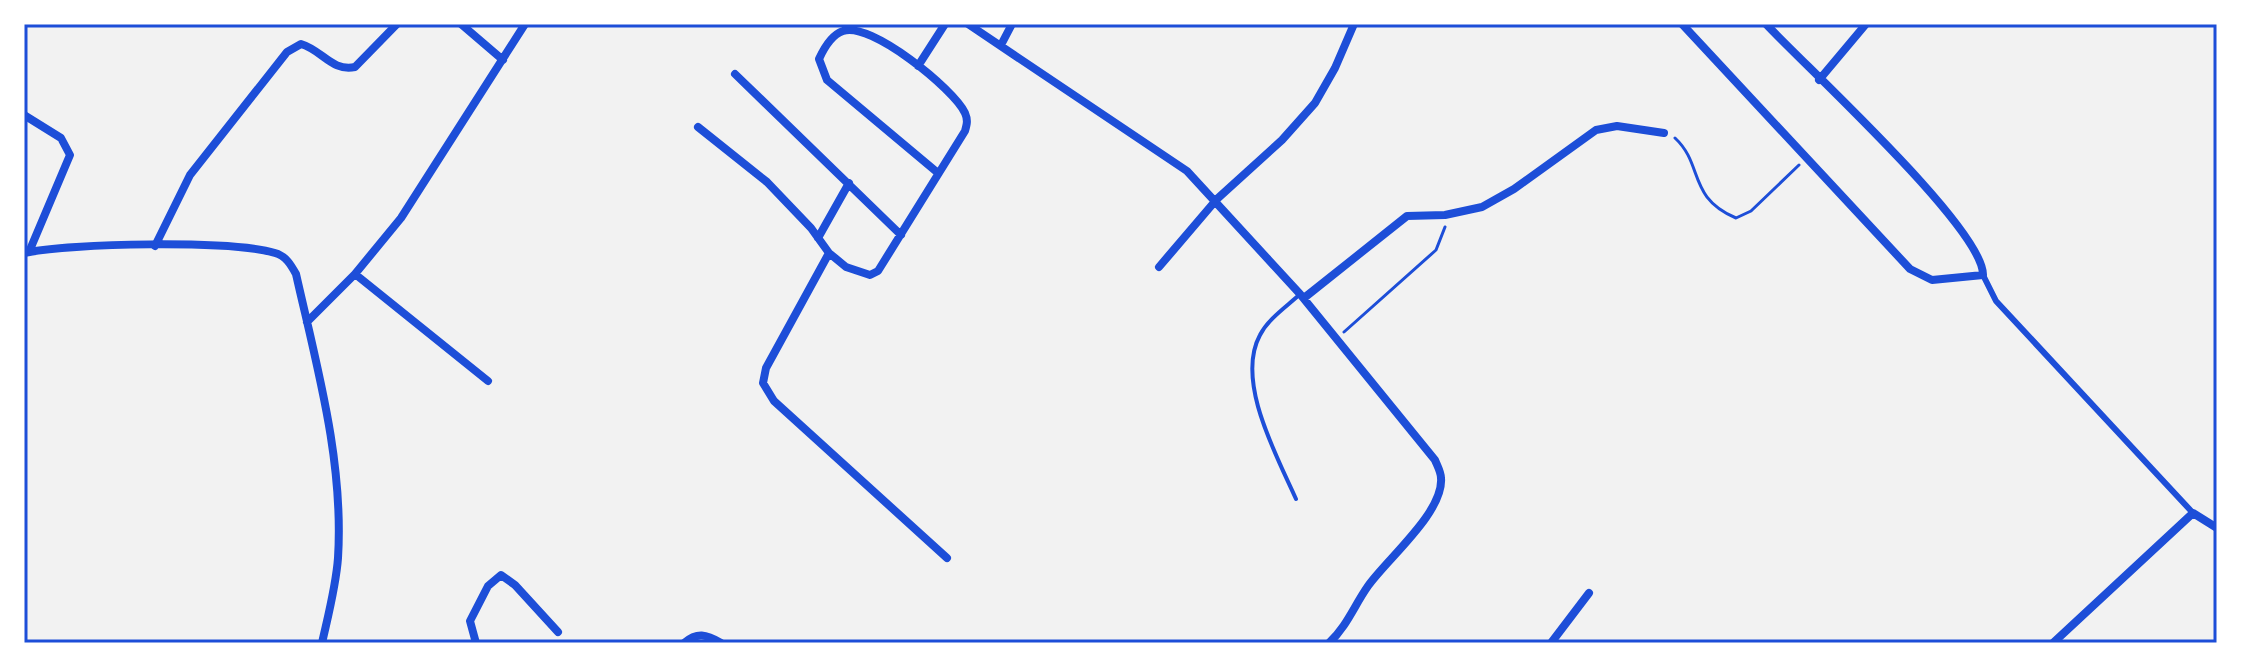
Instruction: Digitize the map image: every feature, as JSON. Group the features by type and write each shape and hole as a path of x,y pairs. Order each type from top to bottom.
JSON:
{"street":[{"path":"155,246 190,175 287,52 301,44 311,47 335,67 355,67 397,24"},
{"path":"461,24 503,60"},
{"path":"307,322 355,274 401,218 525,24"},
{"path":"918,66 945,24"},
{"path":"1001,45 1012,24"},
{"path":"1159,267 1217,199 1282,140 1315,103 1335,68 1354,24"},
{"path":"1682,24 1910,269 1932,280 1983,275"},
{"path":"1766,24 1934,194 1978,253 1983,275 1996,301 2193,513 2217,528"},
{"path":"1819,80 1866,24"},
{"path":"970,25 1187,171 1217,199 1302,296 1435,460 1441,478 1439,492 1419,527 1369,584 1352,617 1329,643"},
{"path":"698,127 767,182 829,253 846,267 870,275 878,271 965,131 968,120 964,110 918,66 891,46 858,30 844,30 832,38 819,59 827,80 938,173"},
{"path":"735,74 901,235"},
{"path":"24,115 61,138 70,155 26,253 155,246 248,248 283,256 296,274 332,446 339,500 338,561 322,643"},
{"path":"1302,296 1407,216 1445,215 1482,207 1514,189 1596,130 1617,126 1664,133"},
{"path":"818,238 849,183"},
{"path":"829,253 766,368 763,383 774,401 947,558"},
{"path":"355,274 488,381"},
{"path":"2053,643 2193,513"},
{"path":"476,643 470,621 488,586 501,575 515,585 558,632"},
{"path":"1551,643 1589,593"},
{"path":"684,643 693,635 702,635 721,643"}],"lane":[{"path":"1296,499 1256,405 1253,355 1266,325 1302,296"}],"path":[{"path":"1664,133 1682,145 1696,182 1708,199 1736,218 1751,211 1808,157"},
{"path":"1337,338 1436,250 1445,231 1445,215"}]}
